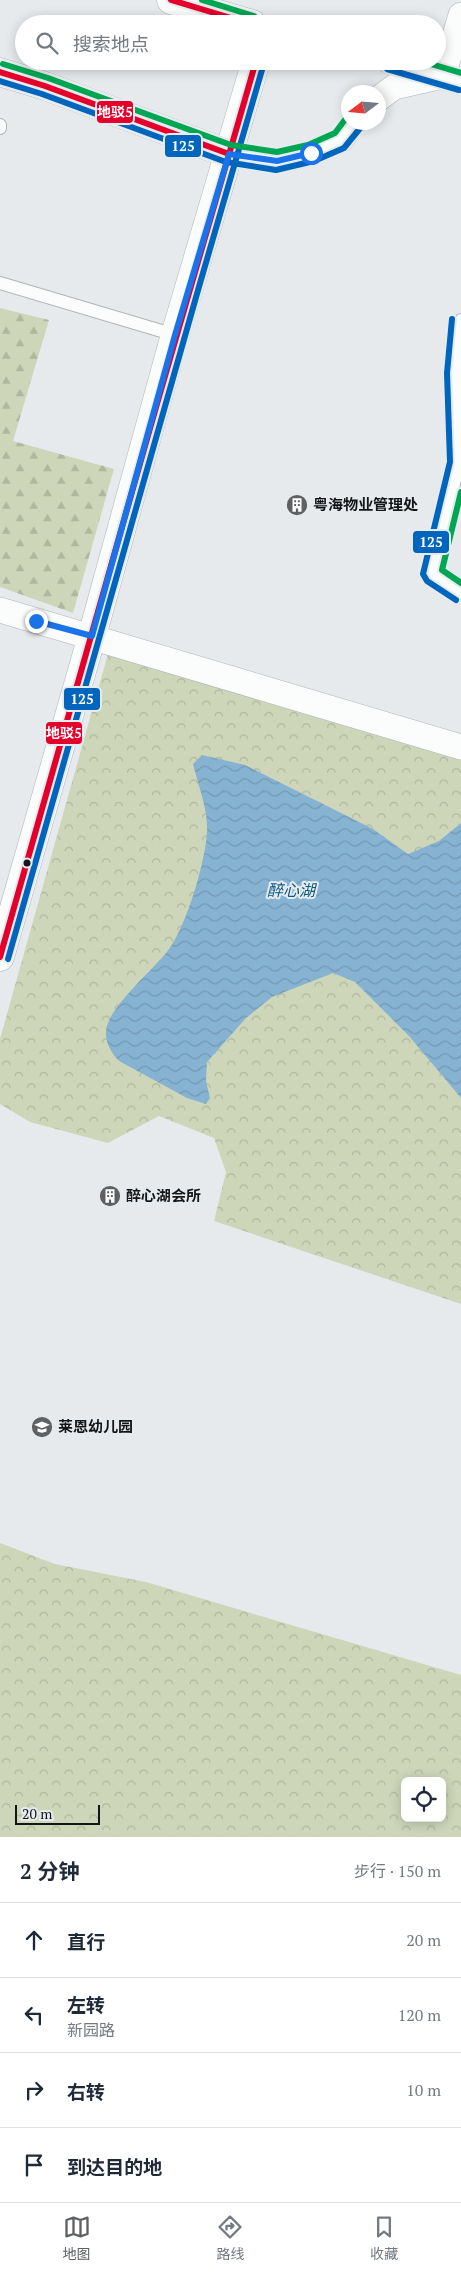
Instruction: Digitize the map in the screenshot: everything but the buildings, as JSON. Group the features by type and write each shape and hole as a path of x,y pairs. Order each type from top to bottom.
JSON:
{"street":[{"path":"171,0 222,15"},
{"path":"219,0 244,15"},
{"path":"452,79 461,15"},
{"path":"0,957 92,636 175,335 253,70"},
{"path":"420,70 452,79"},
{"path":"0,72 45,86 229,154 277,161 311,153 341,140 348,130"},
{"path":"386,93 394,87 452,79"},
{"path":"0,610 461,747"}],"lane":[{"path":"0,283 175,335"},
{"path":"461,320 456,374 459,463 432,574 461,593"}],"green space":[{"path":"0,308 49,320 13,441 114,469 73,613 0,587"},
{"path":"111,643 461,747 461,1304 214,1221 226,1172 214,1138 159,1116 108,1143 30,1122 0,1104 0,1039"},
{"path":"0,1543 55,1564 146,1582 461,1675 461,1837 0,1837"}],"water":[{"name":"醉心湖","path":"202,755 245,765 373,829 408,854 439,841 461,823 461,1098 409,1036 355,982 333,973 272,997 246,1018 207,1062 206,1081 210,1098 206,1104 187,1098 119,1061 110,1049 106,1039 108,1023 118,1006 173,943 187,913 199,877 206,844 207,823 193,764"}],"transit line":[{"name":"地驳5","path":"171,0 221,15"},
{"path":"202,0 251,15"},
{"path":"3,64 15,68"},
{"path":"446,68 461,73"},
{"path":"22,70 231,145 277,152 308,145 335,133 341,125"},
{"name":"地驳5","path":"0,957 253,70"},
{"name":"125","path":"8,959 262,70"},
{"name":"125","path":"390,70 459,90"},
{"name":"地驳5","path":"0,72 45,86 229,154"},
{"name":"125","path":"0,81 42,94 226,162 276,170 314,161 344,148 359,130"},
{"name":"125","path":"452,319 447,373 450,462 423,574 427,581 456,600"},
{"path":"461,492 442,570 461,583"}],"place":[{"name":"粤海物业管理处","path":"297,505"},
{"name":"醉心湖会所","path":"110,1196"},
{"name":"莱恩幼儿园","path":"42,1427"}],"route":[{"path":"36,621 92,636 175,335 229,154 277,161 311,153"}]}
